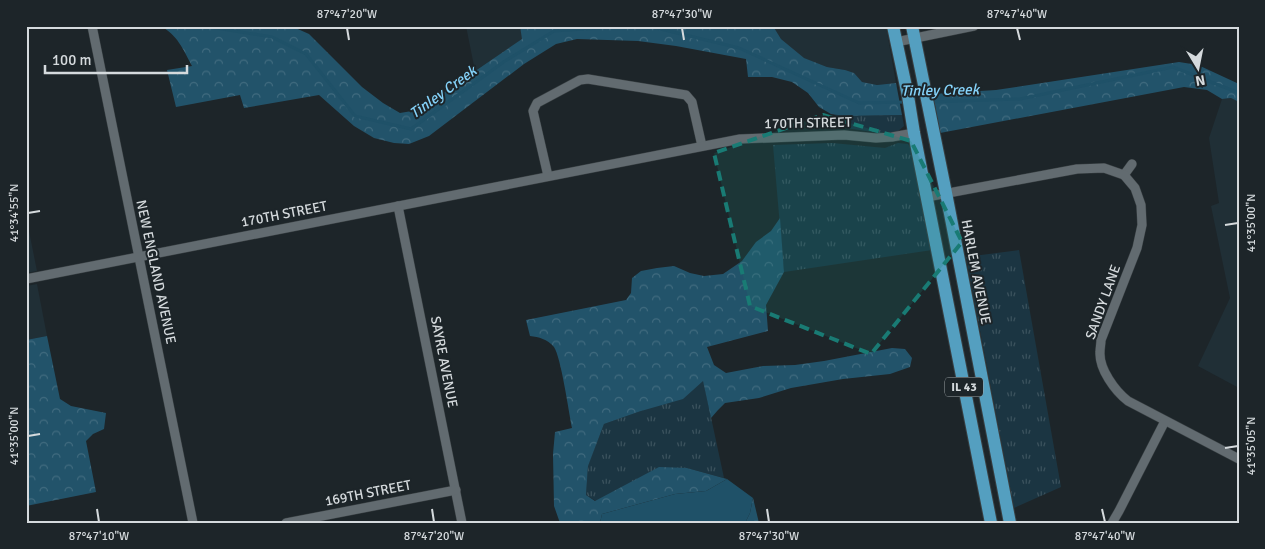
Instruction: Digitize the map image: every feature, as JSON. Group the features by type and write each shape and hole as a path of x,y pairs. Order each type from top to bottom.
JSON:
{"main road":[{"name":"IL 43","path":"893,26 991,523"},
{"name":"HARLEM AVENUE","path":"913,32 1010,523"}],"street":[{"name":"NEW ENGLAND AVENUE","path":"92,26 193,523"},
{"path":"896,42 913,32 974,26"},
{"path":"548,176 533,111 537,103 580,80 588,79 686,95 692,102 702,146"},
{"name":"170TH STREET","path":"26,279 732,140 844,136 892,138 914,133"},
{"path":"927,197 1077,169 1104,168 1124,175 1132,164"},
{"name":"SANDY LANE","path":"1124,175 1135,188 1141,205 1142,226 1137,248 1101,340 1099,354 1104,369 1112,385 1128,401 1239,459"},
{"name":"SAYRE AVENUE","path":"398,206 462,523"},
{"path":"1112,523 1165,421"},
{"name":"169TH STREET","path":"286,523 456,490"}],"highlighted area":[{"path":"823,115 911,141 962,242 871,354 750,306 714,153"}],"shaded area":[{"path":"466,26 520,26 523,39 475,71"},
{"path":"773,26 886,26 896,83 877,85 862,82 845,70 827,67 803,58 781,39"},
{"path":"1231,98 1239,102 1239,388 1198,366 1230,298 1211,206 1219,203 1209,138 1222,99"},
{"path":"26,216 37,271 26,273"},
{"path":"37,284 47,336 26,340 26,286"},
{"path":"727,479 753,498 750,513 745,523 600,523 602,514 675,494 706,491"}],"green space":[{"path":"160,26 291,26 309,34 362,87 400,113 418,110 522,39 520,26 773,26 781,39 804,58 827,67 854,73 862,82 877,85 896,83 902,115 845,116 831,114 819,107 808,93 792,82 772,77 748,77 746,59 638,41 577,39 556,44 524,64 429,136 409,144 394,143 374,138 354,126 319,95 244,108 240,95 176,107 167,70 192,66 171,33"},
{"path":"1179,62 1198,65 1239,84 1239,102 1231,98 1222,99 1207,90 1184,87 940,133 933,94 996,90"},
{"path":"834,114 845,116 902,115 904,126 897,132 880,133 846,128"},
{"path":"832,143 885,148 898,143 908,144 912,150 932,250 784,272 773,145"},
{"path":"780,218 784,272 766,305 768,331 707,347 714,365 726,373 763,366 795,365 824,361 892,348 905,349 912,358 910,367 890,374 843,379 791,388 759,398 725,403 711,418 703,381 683,399 604,424 588,466 586,495 595,501 659,467 687,468 727,479 706,491 675,494 602,514 600,523 560,523 554,506 553,454 555,432 572,428 557,353 549,342 530,336 526,320 626,300 631,293 632,278 641,271 674,266 690,273 704,276 723,274 742,261 756,242 771,231"},
{"path":"1019,250 1061,487 1014,508 966,257"},
{"path":"47,336 60,399 71,406 106,413 104,429 93,434 86,441 96,492 26,506 26,340"},
{"path":"703,380 724,478 687,468 619,489 596,501 586,495 588,465 604,424 641,411"},
{"path":"753,498 759,523 745,523 750,513"}],"waterway":[{"name":"Tinley Creek","path":"204,26 272,37 306,54 355,116 411,129 505,61 554,31 629,26"},
{"name":"Tinley Creek","path":"648,26 739,48 859,103 907,102"},
{"name":"Tinley Creek","path":"930,102 1020,99 1173,67 1239,93"}]}
